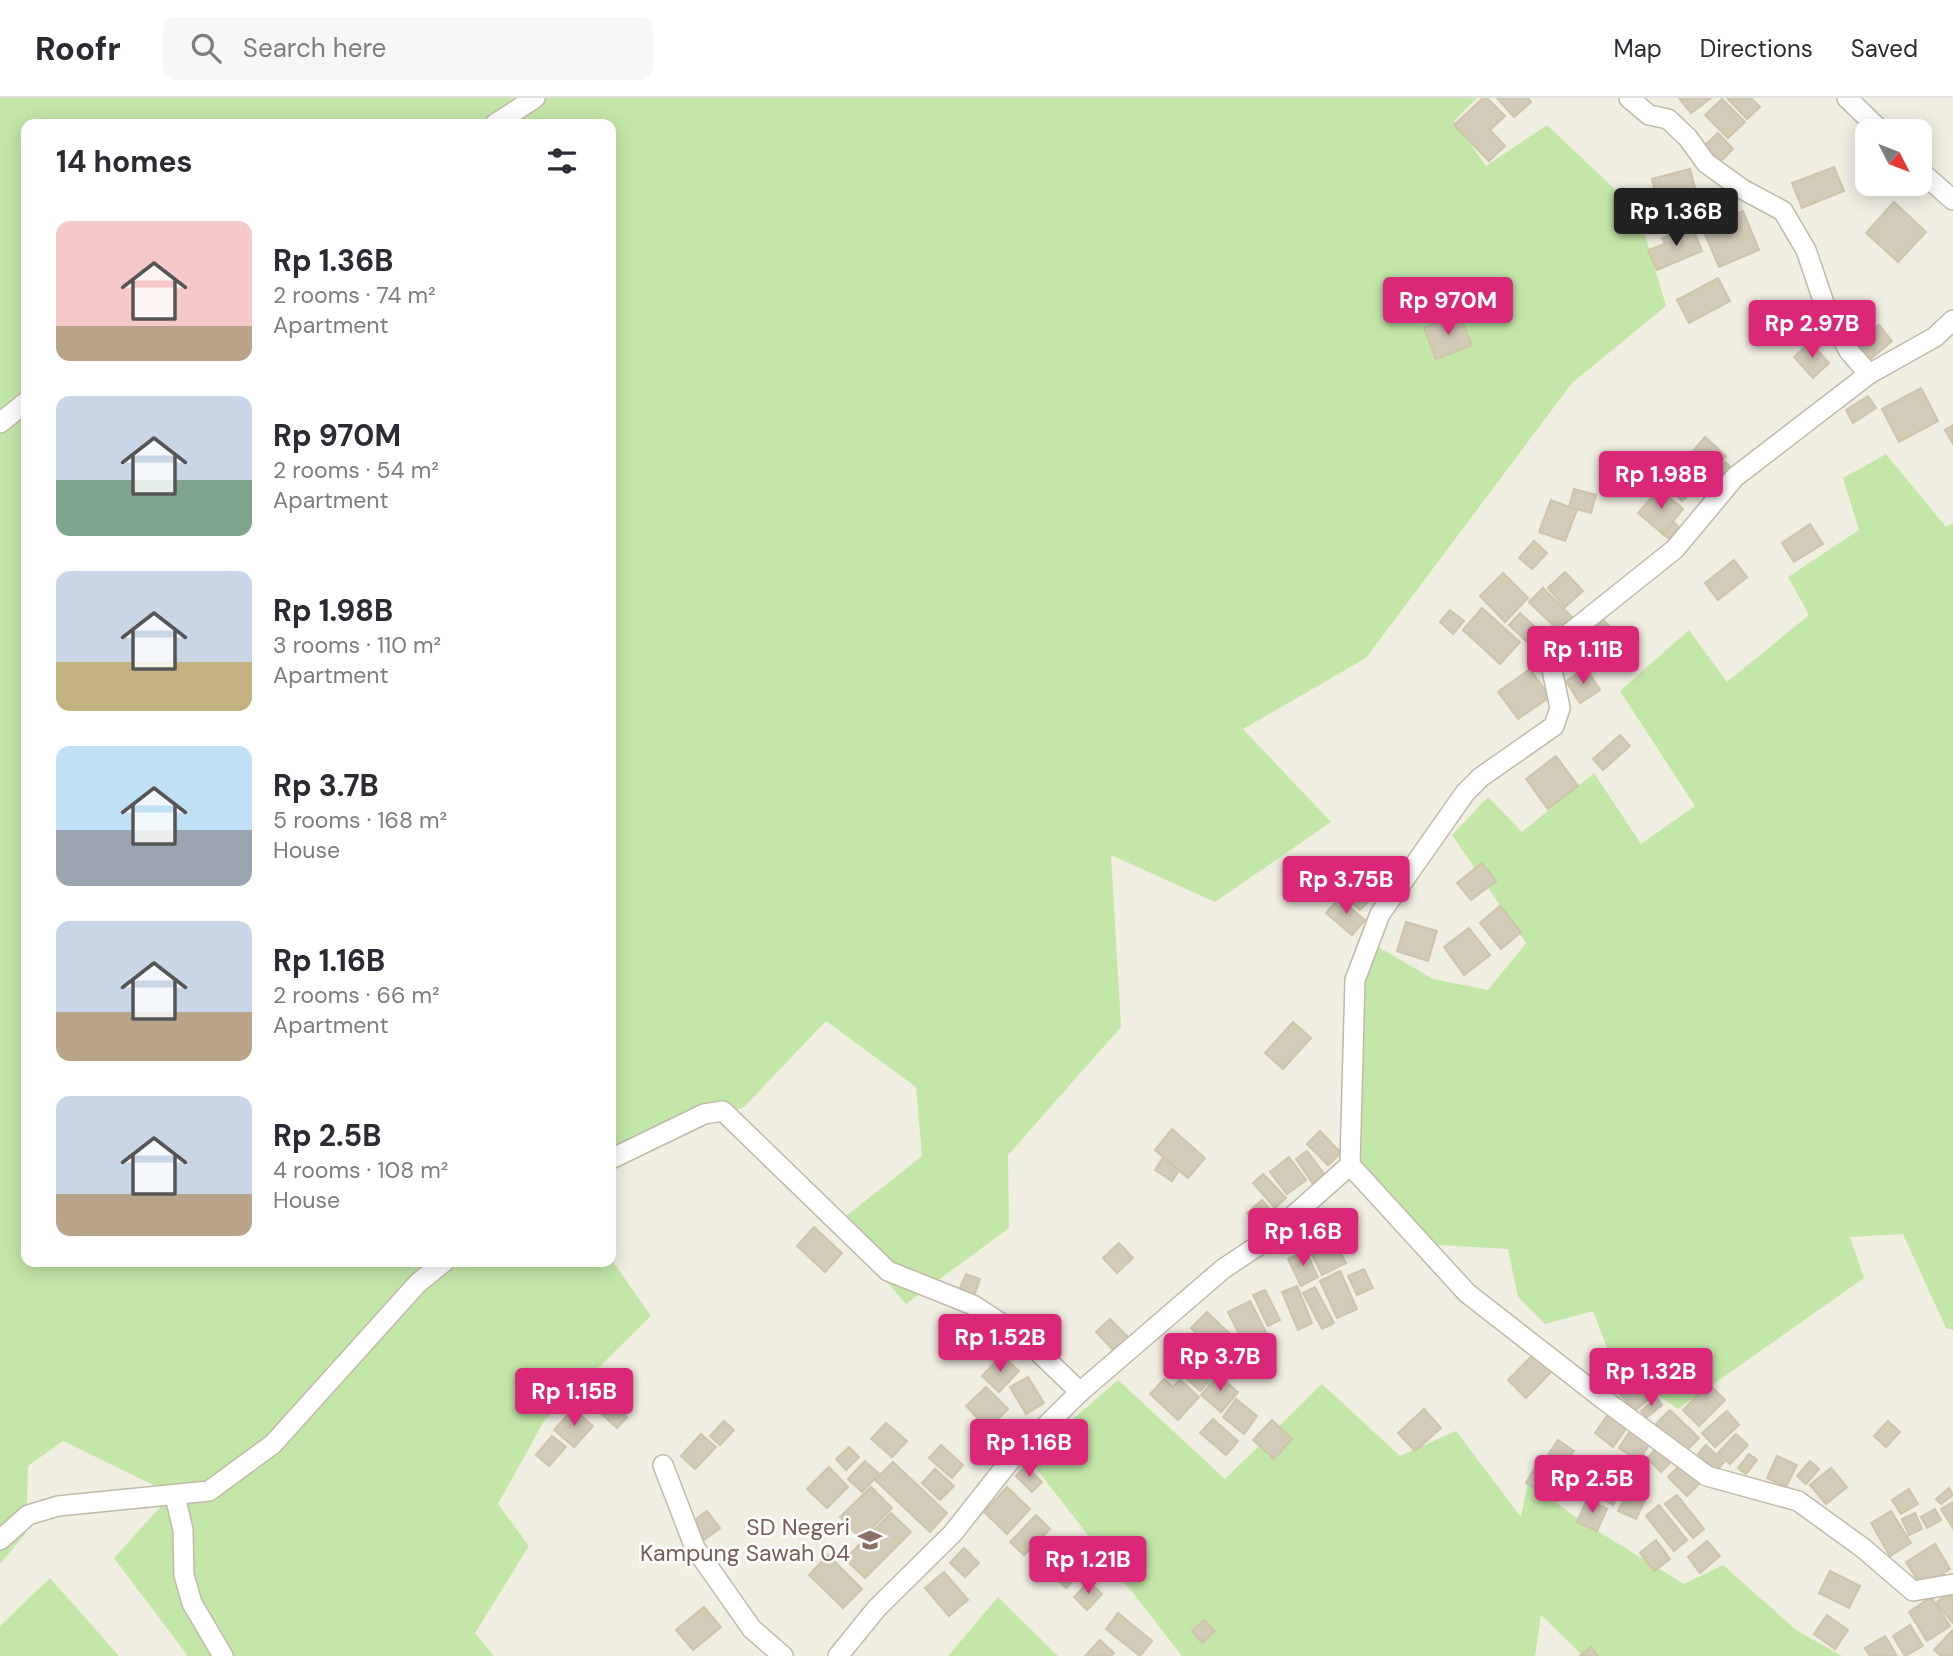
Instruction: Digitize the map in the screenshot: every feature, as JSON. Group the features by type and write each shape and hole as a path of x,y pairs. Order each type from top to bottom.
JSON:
{"street":[{"path":"503,119 535,98"},
{"path":"1629,98 1648,115 1668,119 1688,138 1706,163 1742,189 1783,211 1805,250 1825,306 1849,351 1868,373"},
{"path":"1847,98 1869,119"},
{"path":"1932,182 1953,200"},
{"path":"1953,320 1935,337 1868,373 1735,477 1675,549 1556,644 1550,660 1560,708 1555,726 1481,777 1465,793 1380,914 1355,981 1350,1165 1467,1293 1707,1476 1798,1501 1863,1548 1913,1591 1953,1584"},
{"path":"0,423 21,406"},
{"path":"616,1157 704,1114 723,1111 888,1270 973,1305 1025,1339 1080,1392"},
{"path":"838,1656 877,1608 953,1533 1009,1462 1080,1392 1223,1269 1265,1241 1350,1165"},
{"path":"0,1540 28,1515 58,1506 209,1492 273,1444 418,1283 438,1267"},
{"path":"663,1465 695,1548 752,1629 783,1656"},
{"path":"175,1496 184,1530 184,1575 192,1603 223,1656"}],"green space":[{"path":"0,98 1477,98 1454,121 1486,166 1547,125 1638,211 1666,306 1572,383 1366,658 1243,729 1331,822 1215,902 1111,855 1121,1027 1008,1155 1009,1228 906,1304 836,1224 922,1156 916,1087 826,1021 744,1107 616,1155 616,119 21,119 21,1267 616,1266 651,1316 544,1421 498,1504 529,1546 475,1633 494,1656 188,1656 114,1558 172,1494 63,1441 28,1466 26,1533 0,1564"},
{"path":"1886,454 1946,527 1953,523 1953,1330 1946,1328 1903,1234 1850,1237 1864,1278 1678,1409 1613,1363 1593,1311 1545,1324 1518,1297 1508,1249 1421,1244 1356,1170 1350,992 1370,942 1433,979 1488,990 1526,943 1452,835 1488,797 1522,832 1594,773 1641,844 1695,806 1620,691 1689,630 1727,682 1809,615 1788,577 1859,530 1843,478"},
{"path":"1118,1380 1225,1479 1322,1384 1400,1456 1456,1431 1521,1517 1528,1482 1578,1519 1684,1584 1723,1565 1796,1630 1842,1656 1583,1656 1541,1615 1535,1656 1182,1656 1028,1458"},
{"path":"50,1578 119,1656 0,1656 0,1626"},
{"path":"998,1597 1058,1656 948,1656"}],"building":[{"path":"1483,98 1487,98 1505,116 1490,130 1505,146 1489,161 1454,125"},
{"path":"1497,98 1528,98 1531,102 1514,117"},
{"path":"1679,98 1711,98 1691,113"},
{"path":"1751,98 1760,107 1747,119 1728,99"},
{"path":"1722,99 1745,122 1728,138 1705,115"},
{"path":"1718,133 1733,149 1720,162 1704,146"},
{"path":"1834,167 1844,191 1802,208 1792,183"},
{"path":"1690,169 1698,199 1660,209 1652,179"},
{"path":"1894,202 1926,232 1898,262 1866,233"},
{"path":"1743,211 1759,250 1719,267 1703,229"},
{"path":"1692,226 1702,251 1657,270 1648,250 1665,244 1662,238"},
{"path":"1718,278 1730,301 1689,323 1677,300"},
{"path":"1852,302 1868,324 1851,336 1835,314"},
{"path":"1459,314 1472,345 1436,359 1424,328"},
{"path":"1879,325 1892,341 1868,361 1855,345"},
{"path":"1810,342 1829,363 1813,378 1794,357"},
{"path":"1921,388 1938,421 1899,442 1882,409"},
{"path":"1868,396 1876,408 1853,423 1846,410"},
{"path":"1953,425 1953,444 1945,430"},
{"path":"1705,437 1726,456 1709,476 1687,458"},
{"path":"1725,462 1733,469 1715,488 1707,481"},
{"path":"1680,466 1698,486 1682,501 1664,482"},
{"path":"1645,468 1657,479 1642,496 1630,485"},
{"path":"1574,489 1596,495 1591,513 1569,507"},
{"path":"1659,489 1683,509 1663,534 1638,513"},
{"path":"1551,500 1577,510 1565,541 1539,532"},
{"path":"1673,522 1679,527 1670,539 1663,534"},
{"path":"1810,524 1823,544 1794,562 1782,543"},
{"path":"1534,541 1547,553 1532,569 1519,558"},
{"path":"1734,560 1747,577 1718,600 1705,583"},
{"path":"1565,572 1583,591 1565,607 1548,588"},
{"path":"1503,573 1528,598 1505,622 1480,596"},
{"path":"1543,588 1573,618 1559,631 1529,602"},
{"path":"1482,608 1520,642 1500,664 1463,630"},
{"path":"1450,610 1464,621 1453,634 1440,622"},
{"path":"1520,613 1551,642 1540,654 1509,625"},
{"path":"1601,618 1620,637 1594,664 1575,646"},
{"path":"1586,668 1600,690 1580,703 1566,681"},
{"path":"1530,669 1550,697 1518,719 1498,692"},
{"path":"1620,735 1630,746 1603,770 1593,759"},
{"path":"1556,756 1578,786 1548,809 1526,779"},
{"path":"1482,863 1496,881 1471,900 1457,883"},
{"path":"1359,877 1376,893 1360,910 1343,895"},
{"path":"1339,898 1365,920 1352,935 1326,913"},
{"path":"1500,906 1521,932 1501,949 1480,923"},
{"path":"1406,922 1437,931 1428,961 1397,951"},
{"path":"1469,928 1490,955 1464,975 1444,947"},
{"path":"1293,1022 1311,1038 1283,1069 1265,1053"},
{"path":"1172,1129 1205,1158 1188,1178 1155,1150"},
{"path":"1320,1131 1341,1153 1328,1165 1307,1144"},
{"path":"1307,1151 1325,1175 1313,1184 1296,1159"},
{"path":"1289,1157 1306,1180 1287,1194 1270,1172"},
{"path":"1162,1159 1179,1170 1172,1181 1155,1170"},
{"path":"1263,1174 1286,1198 1275,1208 1253,1183"},
{"path":"1262,1200 1274,1214 1259,1227 1247,1213"},
{"path":"1332,1212 1337,1229 1309,1237 1305,1219"},
{"path":"814,1227 842,1253 825,1272 797,1246"},
{"path":"1299,1230 1307,1242 1288,1253 1280,1241"},
{"path":"1331,1235 1346,1263 1322,1275 1308,1247"},
{"path":"1119,1243 1133,1258 1117,1273 1103,1258"},
{"path":"1306,1251 1318,1277 1301,1286 1288,1259"},
{"path":"1364,1269 1373,1288 1357,1295 1348,1276"},
{"path":"1340,1271 1357,1309 1337,1318 1320,1281"},
{"path":"966,1274 980,1279 974,1296 959,1290"},
{"path":"1297,1286 1312,1323 1298,1330 1282,1292"},
{"path":"1315,1287 1334,1323 1322,1329 1303,1293"},
{"path":"1265,1290 1280,1320 1268,1326 1253,1295"},
{"path":"1250,1301 1266,1332 1244,1344 1228,1312"},
{"path":"1207,1312 1238,1342 1221,1359 1191,1328"},
{"path":"1110,1319 1129,1338 1115,1352 1096,1332"},
{"path":"1188,1334 1205,1350 1184,1373 1167,1357"},
{"path":"1208,1352 1223,1366 1200,1391 1185,1377"},
{"path":"1536,1352 1554,1369 1526,1398 1508,1380"},
{"path":"1002,1355 1019,1371 999,1392 982,1376"},
{"path":"1218,1375 1238,1392 1221,1412 1201,1395"},
{"path":"1028,1377 1044,1403 1026,1414 1010,1387"},
{"path":"1637,1377 1653,1395 1635,1411 1619,1393"},
{"path":"1164,1379 1173,1387 1180,1380 1199,1397 1178,1420 1150,1394"},
{"path":"1709,1384 1725,1400 1699,1426 1683,1410"},
{"path":"986,1387 1008,1409 988,1429 966,1406"},
{"path":"607,1398 627,1417 617,1428 597,1410"},
{"path":"1657,1398 1662,1405 1646,1418 1641,1411"},
{"path":"1236,1399 1257,1416 1244,1434 1223,1417"},
{"path":"573,1409 593,1426 574,1447 554,1430"},
{"path":"1424,1409 1441,1428 1415,1451 1398,1433"},
{"path":"1611,1410 1630,1423 1613,1447 1595,1433"},
{"path":"1670,1410 1699,1438 1684,1453 1655,1425"},
{"path":"1727,1411 1739,1425 1715,1447 1702,1433"},
{"path":"1213,1419 1238,1441 1226,1455 1200,1433"},
{"path":"1272,1420 1292,1439 1274,1459 1253,1440"},
{"path":"724,1421 734,1430 720,1445 710,1436"},
{"path":"1888,1421 1900,1432 1886,1447 1874,1436"},
{"path":"886,1423 907,1441 892,1457 871,1439"},
{"path":"1634,1425 1653,1438 1639,1461 1619,1448"},
{"path":"986,1429 1010,1448 999,1463 974,1444"},
{"path":"701,1434 716,1447 695,1469 681,1456"},
{"path":"1736,1434 1748,1445 1730,1464 1718,1453"},
{"path":"552,1436 566,1447 549,1466 536,1455"},
{"path":"1558,1440 1574,1451 1563,1465 1548,1455"},
{"path":"1661,1444 1675,1458 1661,1472 1647,1458"},
{"path":"941,1445 963,1465 952,1478 929,1458"},
{"path":"1706,1445 1724,1462 1716,1471 1698,1454"},
{"path":"849,1447 859,1457 846,1470 836,1459"},
{"path":"1749,1454 1757,1460 1746,1474 1738,1468"},
{"path":"1777,1456 1797,1465 1786,1487 1767,1478"},
{"path":"1585,1458 1627,1480 1613,1505 1572,1483"},
{"path":"865,1461 879,1474 862,1492 848,1479"},
{"path":"1810,1461 1819,1469 1806,1484 1797,1476"},
{"path":"893,1462 947,1513 930,1532 875,1480"},
{"path":"1682,1463 1701,1482 1687,1496 1668,1477"},
{"path":"1537,1464 1568,1482 1557,1501 1526,1483"},
{"path":"1025,1466 1042,1482 1032,1492 1016,1476"},
{"path":"829,1467 848,1487 827,1508 807,1489"},
{"path":"1831,1468 1847,1487 1826,1504 1810,1485"},
{"path":"935,1469 954,1486 940,1500 922,1483"},
{"path":"871,1487 892,1508 861,1539 840,1517"},
{"path":"1007,1487 1030,1509 1007,1534 984,1512"},
{"path":"1949,1488 1953,1495 1941,1504 1936,1499"},
{"path":"1629,1489 1646,1498 1636,1519 1618,1511"},
{"path":"1909,1489 1918,1504 1901,1514 1892,1500"},
{"path":"1677,1495 1704,1529 1693,1538 1665,1504"},
{"path":"1587,1499 1607,1509 1597,1531 1577,1522"},
{"path":"1953,1502 1953,1528 1941,1509"},
{"path":"1659,1505 1687,1540 1674,1551 1646,1516"},
{"path":"1935,1509 1941,1520 1927,1528 1921,1517"},
{"path":"707,1511 720,1528 700,1543 687,1526"},
{"path":"1891,1511 1911,1543 1890,1556 1871,1523"},
{"path":"891,1513 911,1532 865,1578 845,1559"},
{"path":"1915,1513 1922,1529 1909,1535 1902,1519"},
{"path":"1036,1515 1050,1529 1024,1555 1010,1542"},
{"path":"1656,1540 1670,1559 1654,1571 1640,1553"},
{"path":"1102,1541 1127,1565 1118,1575 1092,1551"},
{"path":"1707,1541 1720,1556 1700,1573 1688,1557"},
{"path":"1055,1543 1068,1556 1045,1580 1032,1567"},
{"path":"1935,1544 1950,1569 1922,1587 1906,1562"},
{"path":"1085,1545 1104,1567 1090,1579 1071,1557"},
{"path":"964,1548 979,1563 965,1577 950,1563"},
{"path":"828,1555 862,1589 843,1608 809,1575"},
{"path":"1068,1559 1081,1572 1066,1588 1053,1575"},
{"path":"1830,1571 1860,1586 1849,1608 1819,1593"},
{"path":"944,1572 968,1600 949,1616 925,1588"},
{"path":"1089,1582 1102,1594 1087,1610 1074,1597"},
{"path":"1948,1593 1953,1598 1953,1623 1936,1603"},
{"path":"1931,1597 1950,1626 1927,1641 1909,1612"},
{"path":"704,1607 721,1627 693,1650 676,1630"},
{"path":"1118,1613 1152,1641 1140,1656 1106,1629"},
{"path":"1827,1615 1848,1630 1835,1649 1814,1634"},
{"path":"1204,1620 1215,1631 1202,1643 1192,1631"},
{"path":"1910,1625 1923,1646 1905,1656 1893,1636"},
{"path":"1953,1630 1953,1656 1941,1656 1934,1650"},
{"path":"1885,1636 1897,1656 1870,1656 1865,1648"},
{"path":"1100,1640 1114,1653 1111,1656 1085,1656"},
{"path":"1591,1647 1598,1656 1580,1656"}],"place":[{"name":"SD Negeri Kampung Sawah 04","path":"870,1540"}]}
